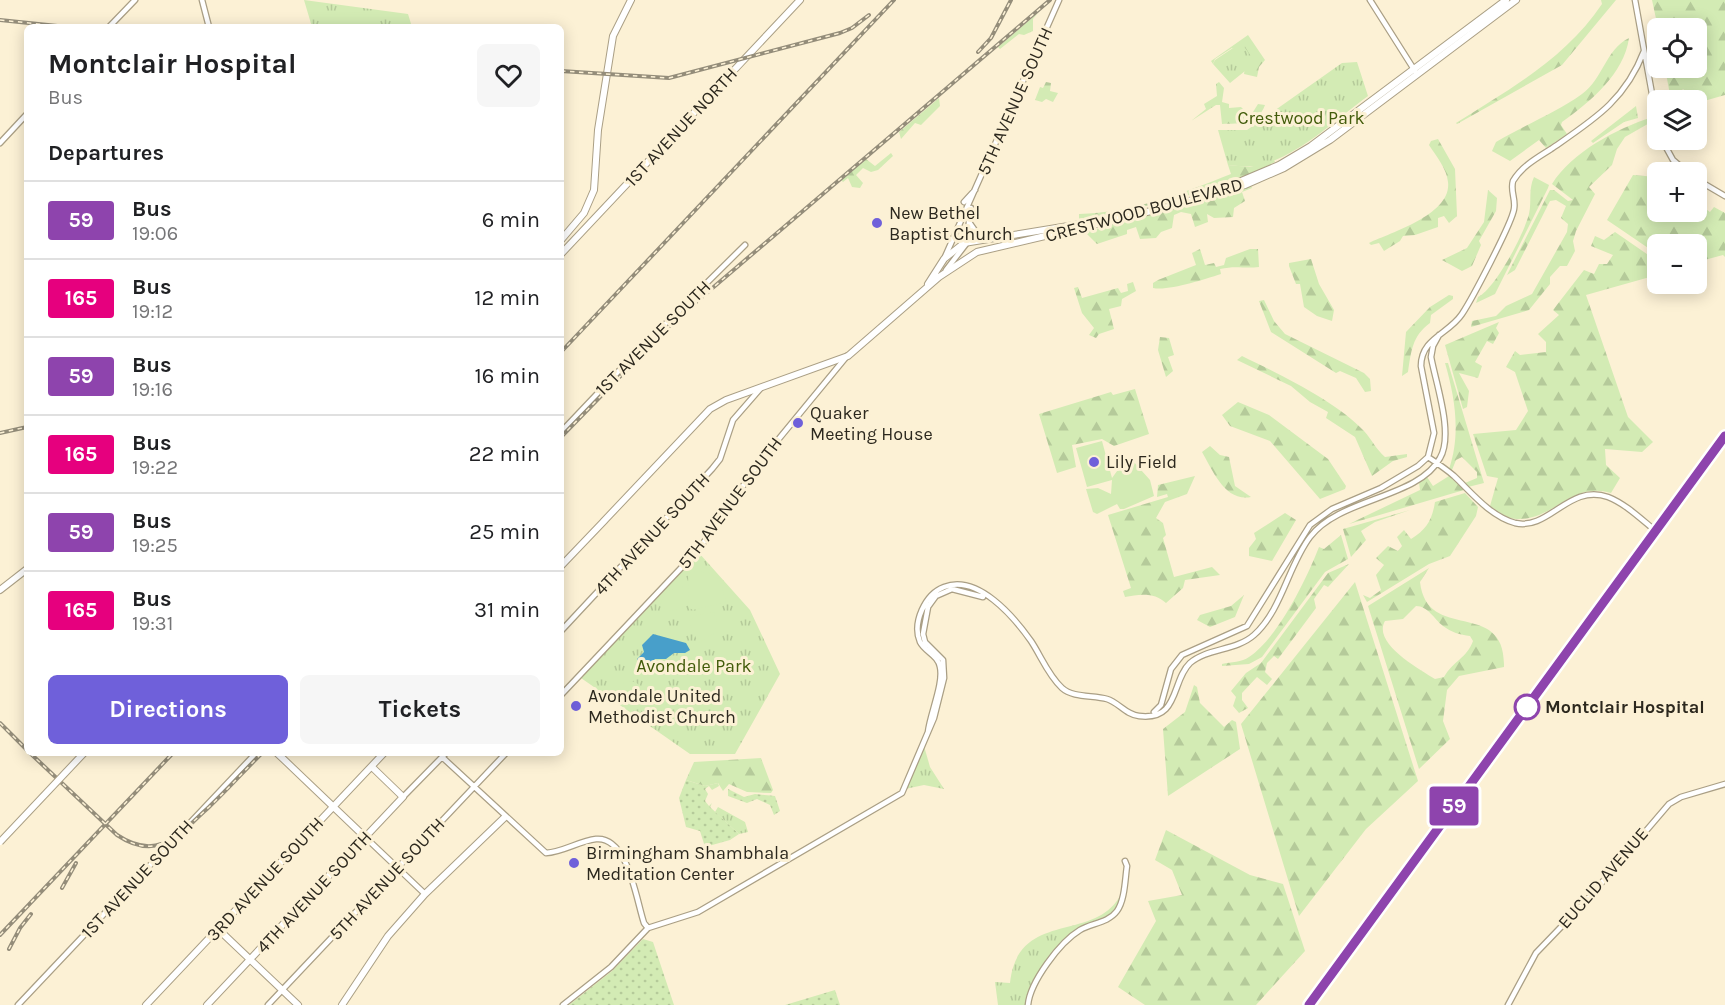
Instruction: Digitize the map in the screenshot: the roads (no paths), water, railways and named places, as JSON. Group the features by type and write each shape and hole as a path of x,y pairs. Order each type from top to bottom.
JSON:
{"main road":[{"path":"564,236 584,213 594,190 598,130 613,36 631,0"},
{"name":"1ST AVENUE NORTH","path":"564,251 800,0"},
{"name":"CRESTWOOD BOULEVARD","path":"939,277 965,259 986,249 1133,217 1264,177 1312,152 1506,0"},
{"name":"CRESTWOOD BOULEVARD","path":"944,258 967,242 1114,218 1246,180 1279,165 1311,146 1516,0"},
{"name":"5TH AVENUE SOUTH","path":"926,288 944,258"},
{"name":"5TH AVENUE SOUTH","path":"848,356 939,277"},
{"path":"564,563 699,418 714,407 848,356"},
{"path":"1309,1005 1725,436"},
{"path":"0,590 24,571"},
{"path":"0,842 81,756"},
{"path":"280,756 365,837"},
{"name":"3RD AVENUE SOUTH","path":"146,1005 381,756"},
{"path":"372,767 403,797"},
{"name":"4TH AVENUE SOUTH","path":"207,1005 248,958 403,797"},
{"path":"342,1005 388,936 425,894 505,817"},
{"path":"218,929 298,1005"}],"street":[{"path":"112,24 135,0"},
{"path":"202,0 208,24"},
{"name":"5TH AVENUE SOUTH","path":"944,258 971,202 1059,0"},
{"path":"1370,0 1415,72"},
{"path":"1635,0 1651,90"},
{"path":"1148,716 1161,705 1173,666 1182,655 1247,626 1310,525 1332,509 1381,488 1416,468 1428,457 1434,437 1422,356 1427,344 1463,313 1513,215 1515,206 1512,185 1516,176 1527,165 1608,108 1633,78 1644,51"},
{"path":"0,143 24,117"},
{"path":"1707,185 1725,196"},
{"path":"963,202 977,188"},
{"name":"5TH AVENUE SOUTH","path":"939,277 956,260 967,242 971,202"},
{"path":"969,218 975,231 991,237"},
{"name":"1ST AVENUE SOUTH","path":"564,429 634,355 745,245"},
{"path":"563,1005 611,967 648,928 698,912 902,793 928,732 940,668 920,640 918,628 926,601 942,587 956,585 973,589 991,599 1030,640 1063,688 1069,692 1109,699 1134,715 1148,716 1164,709 1174,700 1183,672 1192,661 1244,642 1258,631 1294,569 1306,543 1320,526 1334,516 1420,478 1437,464 1446,438 1431,354 1439,335"},
{"name":"5TH AVENUE SOUTH","path":"564,692 695,554 759,463 848,356"},
{"path":"824,365 832,367 835,373"},
{"name":"4TH AVENUE SOUTH","path":"564,628 712,469 720,459 733,420 760,389"},
{"path":"739,396 747,405"},
{"path":"1428,457 1490,510 1514,522 1535,521 1574,498 1589,495 1617,501 1657,532"},
{"name":"1ST AVENUE SOUTH","path":"18,1005 253,756"},
{"name":"4TH AVENUE SOUTH","path":"403,797 443,756"},
{"path":"445,756 505,817 546,853 559,852 595,839 608,840 620,850 644,923 648,928"},
{"name":"5TH AVENUE SOUTH","path":"268,1005 503,756"},
{"name":"EUCLID AVENUE","path":"1508,1005 1536,953 1586,901 1669,804 1681,797 1725,784"},
{"path":"365,837 425,894"},
{"path":"1028,1005 1036,978 1070,938 1083,928 1105,920 1116,912 1122,902 1127,866 1125,861"}],"water":[{"path":"653,634 686,643 690,650 685,653 674,653 666,659 655,659 647,667 641,667 637,659 644,652 642,645"}],"railway":[{"path":"564,349 894,0"},
{"path":"978,52 991,38 1011,0"},
{"path":"564,434 675,320 1050,0"},
{"path":"564,71 669,78 840,33 852,28 869,15"},
{"path":"0,20 38,24"},
{"path":"0,433 24,428"},
{"path":"0,723 24,747"},
{"path":"33,756 117,835 132,843 145,846 157,845 178,835 216,801 259,756"},
{"path":"0,935 170,756"},
{"path":"62,888 76,863"},
{"path":"9,949 20,928 31,914"}],"place":[{"name":"New Bethel Baptist Church","path":"877,223"},
{"name":"Quaker Meeting House","path":"798,423"},
{"name":"Lily Field","path":"1094,462"},
{"name":"Avondale United Methodist Church","path":"576,706"},
{"name":"Montclair Hospital","path":"1527,707"},
{"name":"Birmingham Shambhala Meditation Center","path":"574,863"}],"park label":[{"name":"Crestwood Park","path":"1301,118"},
{"name":"Avondale Park","path":"694,666"}]}
